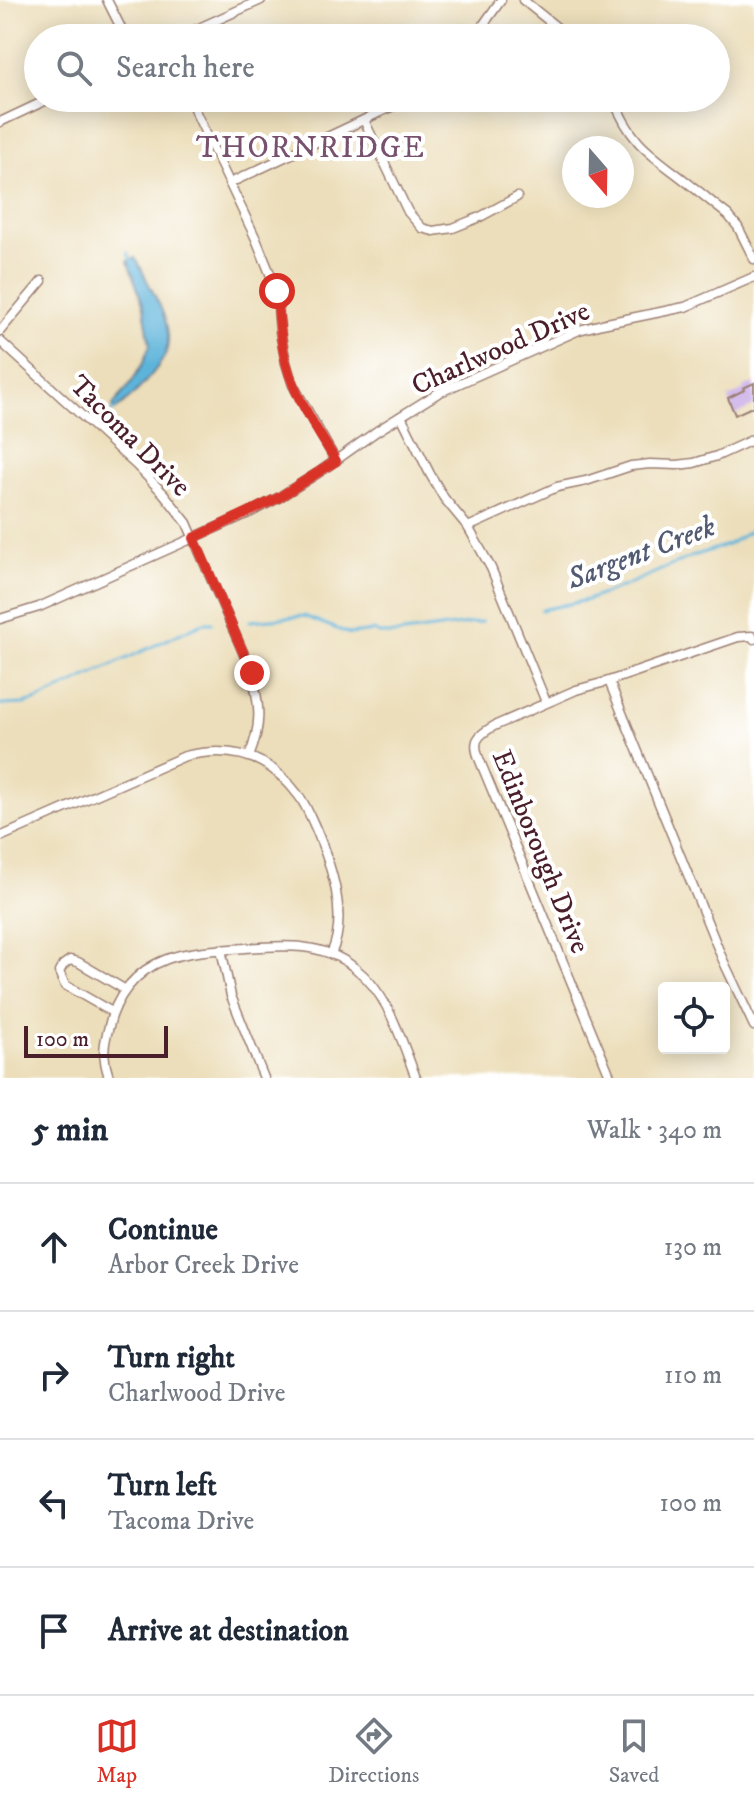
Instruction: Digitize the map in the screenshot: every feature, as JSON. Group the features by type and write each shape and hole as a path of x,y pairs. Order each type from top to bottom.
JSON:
{"street":[{"path":"107,0 119,24"},
{"path":"208,24 261,0"},
{"path":"484,24 501,0"},
{"path":"523,0 553,24"},
{"path":"0,122 24,111"},
{"path":"0,619 39,607 194,538 278,498 336,461 293,385 280,331 277,291 196,112"},
{"path":"230,183 381,112"},
{"path":"619,112 639,144 652,157 728,215 738,227 754,259"},
{"path":"364,120 408,212 422,228 433,231 453,228 517,197"},
{"name":"Charlwood Drive","path":"336,461 438,393 579,330 685,307 754,277"},
{"path":"0,331 42,281"},
{"name":"Tacoma Drive","path":"0,341 136,465 187,523 252,673 259,714 258,734 249,757"},
{"path":"401,416 444,498 468,527 491,568 546,702"},
{"path":"468,527 557,487 631,466 694,463 754,439"},
{"name":"Edinborough Drive","path":"611,1078 476,750 477,740 484,732 576,690 738,637 752,636 754,639"},
{"path":"609,681 722,958 754,1026"},
{"path":"0,837 185,756 207,751 249,757 264,763 300,797 325,850 337,893 337,943 331,954"},
{"path":"109,1078 104,1044 112,1012 124,989 147,968 191,953 294,946 319,949 339,956 377,989 416,1078"},
{"path":"221,949 231,996 264,1078"},
{"path":"112,1012 65,985 59,972 70,960 78,962 124,989"}],"water":[{"path":"135,258 165,319 168,342 158,367 135,394 115,410 114,404 131,383 150,345 144,307 128,261"}],"building":[{"path":"754,383 754,406 735,415 728,398"}],"waterway":[{"path":"128,253 131,260"},
{"path":"112,412 115,409"},
{"name":"Sargent Creek","path":"541,610 587,600 622,587 693,556 727,545 754,529"},
{"name":"Sargent Creek","path":"250,621 304,616 350,634 374,631 397,634 482,622"},
{"name":"Sargent Creek","path":"0,705 38,700 196,626 212,623"}],"district":[{"name":"THORNRIDGE","path":"311,147"}],"route":[{"path":"252,673 194,538 278,498 336,461 293,385 280,331 277,291"}]}
